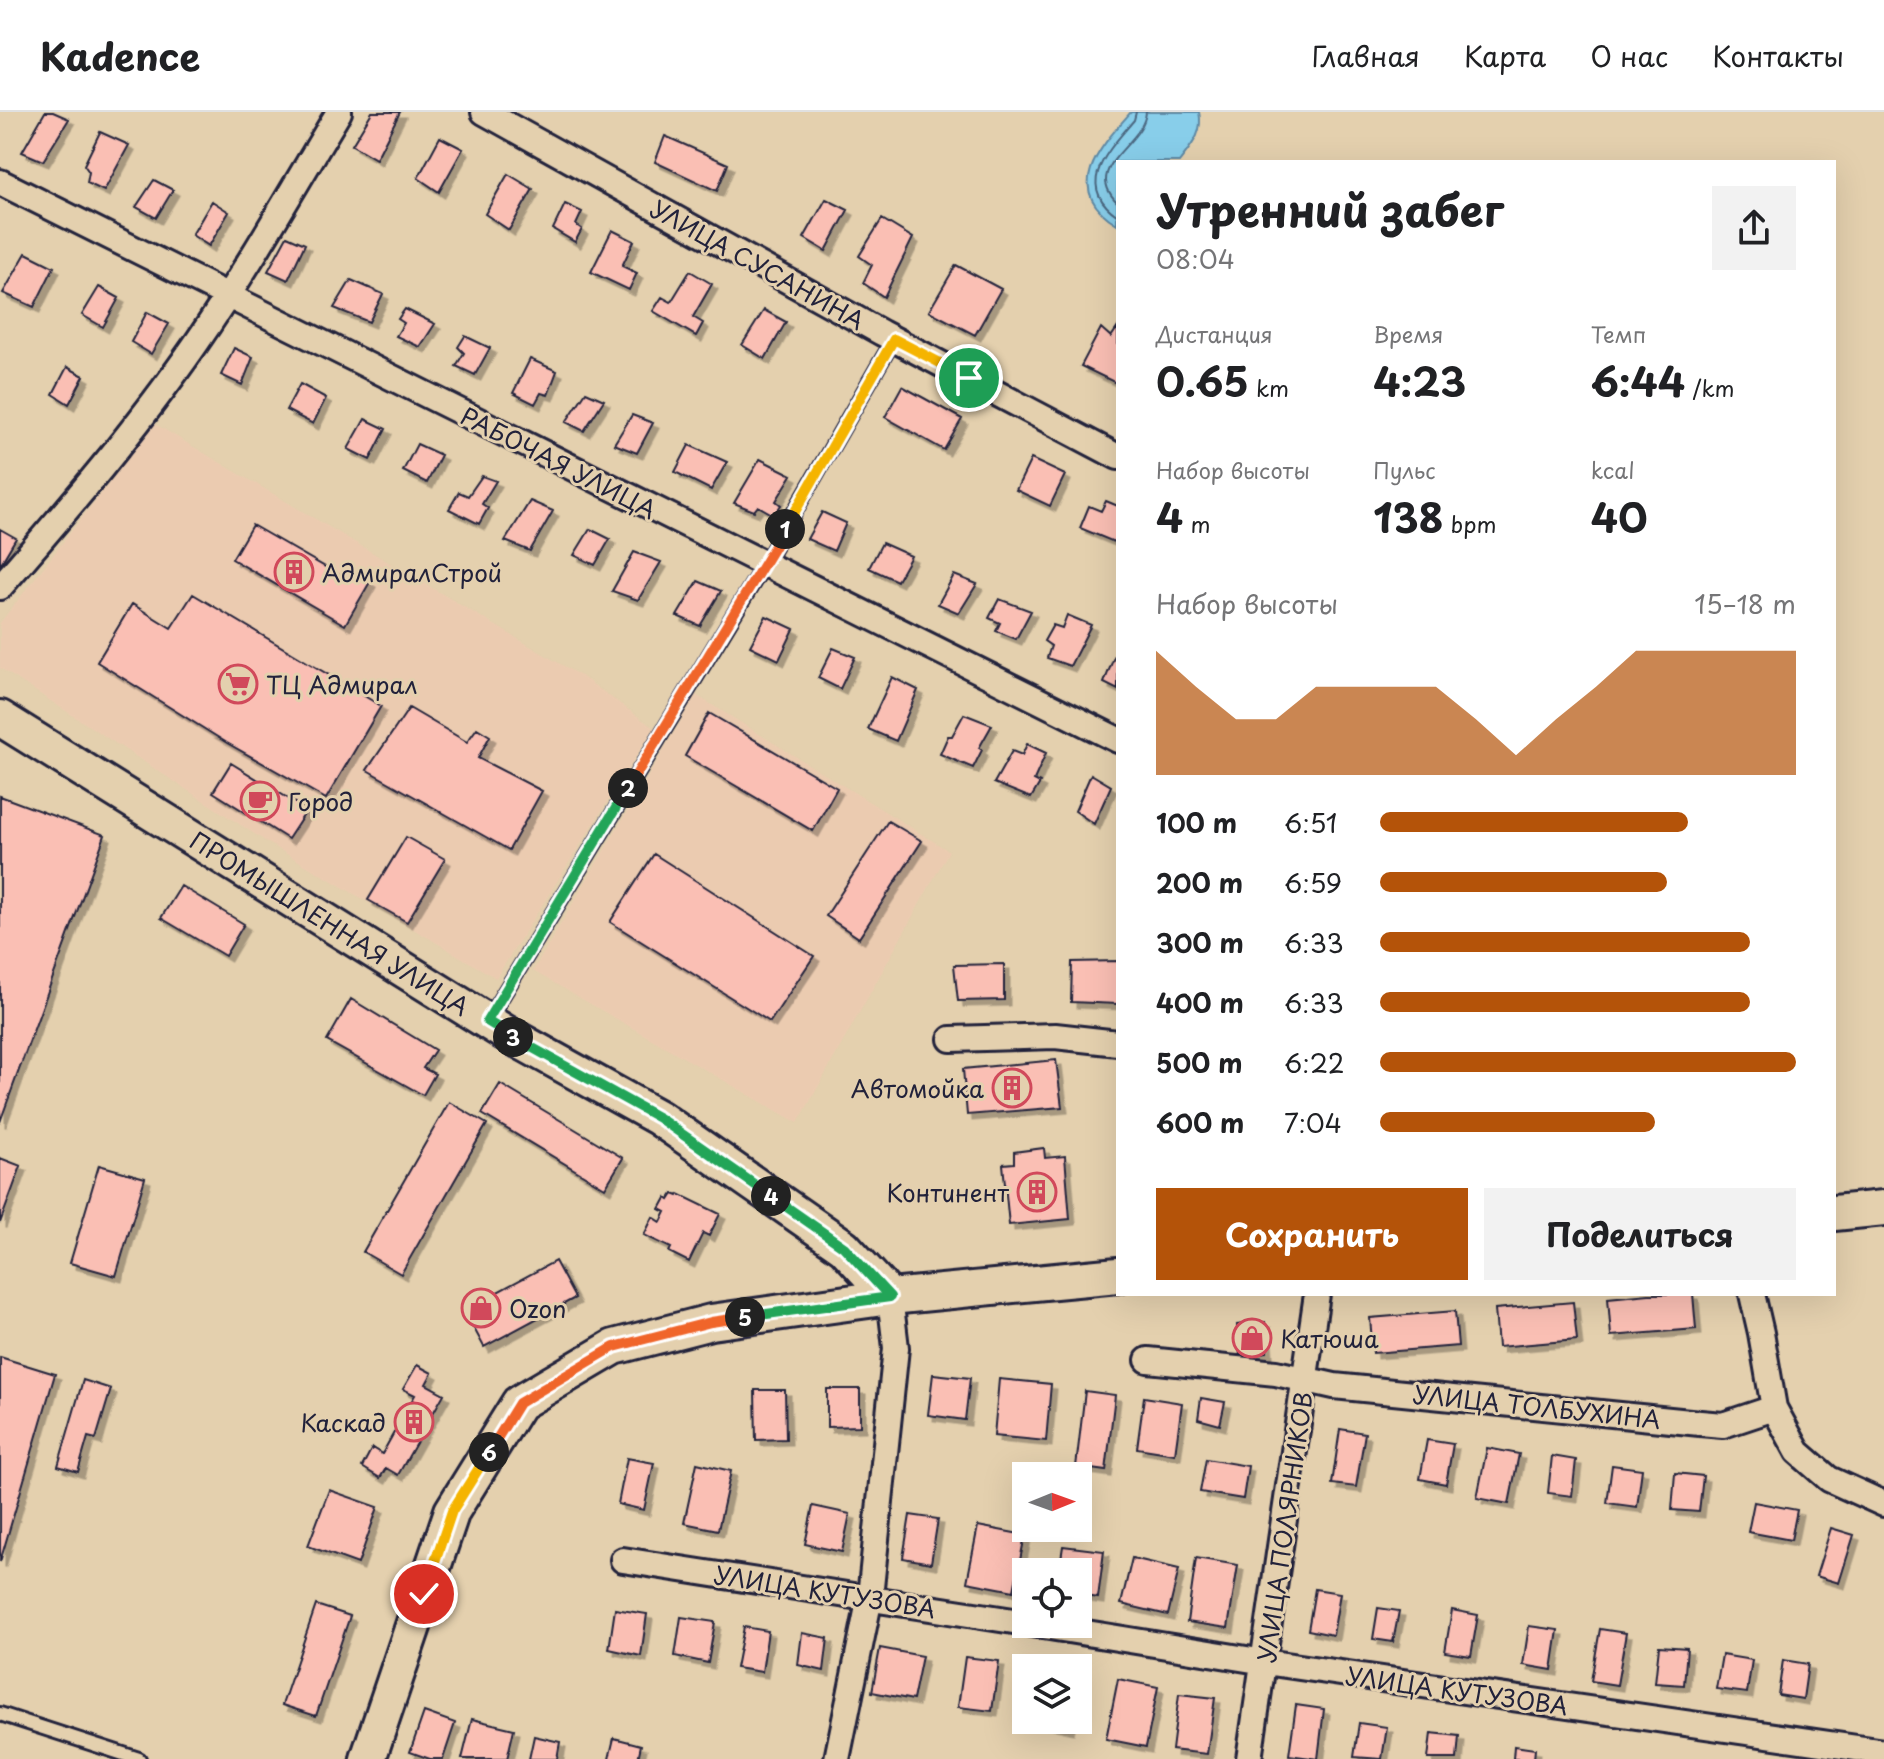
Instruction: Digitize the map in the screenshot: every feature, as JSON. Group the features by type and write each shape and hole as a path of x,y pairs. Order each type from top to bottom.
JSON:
{"street":[{"path":"0,587 82,492 192,349 229,296 339,112"},
{"name":"УЛИЦА СУСАНИНА","path":"484,112 894,339 1116,456"},
{"name":"РАБОЧАЯ УЛИЦА","path":"0,182 1116,739"},
{"name":"ПРОМЫШЛЕННАЯ УЛИЦА","path":"0,718 487,1021 659,1118 844,1247 890,1297"},
{"path":"951,1039 1055,1036 1116,1043"},
{"path":"1836,1213 1884,1208"},
{"path":"368,1759 452,1511 519,1403 614,1347 711,1322 890,1297 1116,1275"},
{"name":"УЛИЦА ПОЛЯРНИКОВ","path":"1249,1759 1317,1296"},
{"path":"1752,1296 1774,1408 1798,1452 1829,1479 1884,1504"},
{"path":"837,1759 870,1597 896,1348 890,1297"},
{"name":"УЛИЦА ТОЛБУХИНА","path":"1148,1360 1276,1373 1334,1386 1723,1425 1774,1408"},
{"name":"УЛИЦА КУТУЗОВА","path":"623,1560 1012,1621"},
{"name":"УЛИЦА КУТУЗОВА","path":"1092,1634 1884,1752"}],"lane":[{"path":"487,1021 764,565 894,339"},
{"path":"0,1714 139,1759"}],"shaded area":[{"path":"155,424 584,678 654,728 496,978 270,844 0,668 0,623"},
{"path":"696,695 949,851 798,1123 533,971"}],"water":[{"path":"1131,112 1199,112 1200,126 1195,139 1180,160 1116,160 1116,223 1100,211 1091,197 1088,183 1091,168 1108,139"}],"building":[{"path":"45,112 69,119 43,161 22,152"},
{"path":"372,112 400,112 376,159 352,145"},
{"path":"100,132 129,145 104,191 87,183 89,172 84,165"},
{"path":"665,136 728,164 717,191 655,162"},
{"path":"440,137 463,149 439,192 418,178"},
{"path":"508,174 533,189 509,230 485,214"},
{"path":"154,180 173,190 156,218 136,207"},
{"path":"826,199 848,210 826,251 804,238"},
{"path":"212,201 229,212 209,246 192,235"},
{"path":"565,204 582,212 576,225 582,229 575,242 553,229"},
{"path":"882,219 913,238 884,297 863,283 872,265 859,256"},
{"path":"612,230 634,241 622,266 637,273 629,290 591,272"},
{"path":"287,236 305,244 288,280 268,271"},
{"path":"26,253 54,267 34,307 3,293"},
{"path":"956,265 1001,289 975,335 929,311"},
{"path":"690,271 712,284 693,317 703,323 696,336 653,311 662,297 671,302"},
{"path":"351,280 383,294 369,322 334,308"},
{"path":"99,287 119,298 103,327 82,315"},
{"path":"405,309 435,324 420,347 396,336 404,323 398,319"},
{"path":"764,310 786,322 765,359 742,345"},
{"path":"147,312 169,324 151,354 131,342"},
{"path":"1101,328 1111,337 1116,330 1116,383 1081,366"},
{"path":"465,336 490,348 475,375 456,366 464,353 458,347"},
{"path":"234,348 253,357 242,385 221,375"},
{"path":"530,359 557,371 548,395 541,393 535,404 513,393"},
{"path":"67,367 84,376 69,404 53,394"},
{"path":"300,384 326,398 313,424 286,410"},
{"path":"902,386 962,419 944,450 885,417"},
{"path":"586,392 604,400 584,431 566,422"},
{"path":"632,415 653,423 637,453 614,444"},
{"path":"365,419 386,429 370,460 348,449"},
{"path":"417,444 441,455 427,483 403,471"},
{"path":"689,445 727,462 711,490 675,472"},
{"path":"760,459 792,475 776,501 781,505 774,515 758,506 754,511 734,503"},
{"path":"1031,459 1065,475 1050,506 1016,490"},
{"path":"482,476 496,481 482,504 488,508 479,524 449,509 459,492 468,496"},
{"path":"530,501 553,511 530,551 505,541"},
{"path":"1106,501 1116,505 1114,542 1080,528 1089,506 1101,511"},
{"path":"822,512 846,523 834,551 807,539"},
{"name":"АдмиралСтрой","path":"252,525 341,576 345,568 370,582 345,625 232,559"},
{"path":"0,529 16,538 0,565"},
{"path":"590,529 610,539 595,565 574,555"},
{"path":"882,543 911,556 897,581 869,568"},
{"path":"634,552 661,562 638,600 612,591"},
{"path":"954,575 977,584 959,613 938,604"},
{"path":"698,581 721,591 700,626 677,616"},
{"name":"ТЦ Адмирал","path":"193,594 381,706 326,799 227,743 97,662 132,604 171,628"},
{"path":"999,599 1031,611 1016,639 996,631 1000,623 989,618"},
{"path":"1067,615 1091,625 1070,666 1047,658 1051,646 1044,641 1053,625 1062,628"},
{"path":"766,616 794,629 779,660 750,646"},
{"path":"833,648 855,657 840,689 818,678"},
{"path":"1116,652 1116,689 1104,683"},
{"path":"892,677 918,690 896,741 868,729"},
{"path":"409,708 467,742 477,728 490,736 478,758 542,791 509,850 367,770"},
{"path":"709,713 837,788 813,831 685,756"},
{"path":"964,714 992,725 979,748 982,750 973,768 940,754 948,736 952,736"},
{"path":"1027,744 1046,753 1034,780 1040,783 1031,798 994,783 1012,751 1022,755"},
{"name":"Город","path":"231,763 307,810 288,839 213,792"},
{"path":"1091,774 1111,786 1094,824 1075,811"},
{"path":"0,796 105,835 0,1122"},
{"path":"888,821 922,841 859,938 826,916"},
{"path":"406,837 445,859 407,922 368,900"},
{"path":"654,854 814,956 770,1022 610,922"},
{"path":"181,886 244,924 225,956 161,918"},
{"path":"1116,961 1116,1004 1071,1002 1072,962"},
{"path":"1004,964 1004,1000 958,1001 954,965"},
{"path":"351,999 435,1050 423,1068 435,1074 423,1095 327,1041"},
{"name":"Автомойка","path":"1056,1060 1062,1107 967,1115 963,1069"},
{"path":"500,1084 623,1158 605,1188 482,1114"},
{"path":"449,1102 487,1124 401,1274 363,1252"},
{"name":"Континент","path":"1044,1148 1045,1158 1065,1156 1070,1219 1009,1225 1003,1164 1014,1163 1014,1152"},
{"path":"0,1158 21,1166 0,1223"},
{"path":"99,1165 145,1178 116,1276 70,1263"},
{"path":"673,1194 720,1214 709,1236 703,1233 689,1262 669,1252 671,1248 644,1235 653,1217 661,1222 666,1212 660,1209 666,1198 669,1200"},
{"path":"555,1261 575,1298 484,1347 464,1310"},
{"path":"1693,1296 1696,1329 1611,1336 1608,1298"},
{"path":"1573,1302 1577,1340 1498,1347 1495,1309"},
{"path":"1455,1311 1458,1346 1373,1353 1370,1318"},
{"name":"Катюша","path":"1265,1322 1267,1352 1240,1355 1237,1325"},
{"path":"0,1357 55,1374 0,1562"},
{"name":"Каскад","path":"417,1365 432,1373 426,1384 444,1394 398,1475 386,1468 380,1478 362,1467 372,1448 382,1454 415,1395 403,1389"},
{"path":"933,1374 970,1378 965,1420 928,1415"},
{"path":"999,1379 1051,1384 1046,1441 994,1436"},
{"path":"83,1380 111,1389 96,1439 88,1437 78,1472 58,1466"},
{"path":"827,1389 860,1389 860,1426 827,1427"},
{"path":"755,1390 785,1390 786,1439 756,1440"},
{"path":"1085,1391 1115,1395 1106,1471 1092,1469 1092,1462 1077,1462"},
{"path":"1144,1397 1182,1403 1175,1454 1137,1448"},
{"path":"1201,1398 1225,1402 1220,1425 1198,1419"},
{"path":"1340,1429 1365,1433 1356,1487 1332,1484"},
{"path":"1427,1440 1453,1444 1446,1484 1420,1479"},
{"path":"1487,1448 1519,1454 1509,1504 1477,1498"},
{"path":"1552,1456 1576,1460 1572,1496 1548,1493"},
{"path":"627,1458 654,1463 644,1510 618,1504"},
{"path":"1206,1459 1248,1466 1243,1499 1200,1492"},
{"path":"697,1463 731,1471 718,1530 684,1523"},
{"path":"1612,1465 1642,1469 1637,1507 1607,1503"},
{"path":"1675,1473 1703,1476 1699,1512 1672,1510"},
{"path":"329,1490 378,1507 358,1564 308,1546"},
{"path":"1754,1502 1797,1510 1791,1540 1748,1532"},
{"path":"813,1506 850,1514 842,1552 805,1544"},
{"path":"910,1515 938,1519 931,1563 903,1558"},
{"path":"978,1526 1012,1533 1012,1542 1024,1542 1020,1558 1012,1558 1012,1591 967,1582"},
{"path":"1831,1528 1854,1535 1839,1583 1816,1576"},
{"path":"1063,1546 1104,1551 1098,1598 1092,1597 1092,1558 1061,1558"},
{"path":"1132,1558 1179,1569 1168,1615 1121,1604"},
{"path":"1196,1558 1238,1565 1228,1628 1187,1622"},
{"path":"1315,1589 1340,1593 1333,1635 1308,1630"},
{"path":"316,1605 350,1616 316,1716 282,1705"},
{"path":"1378,1608 1399,1611 1393,1642 1373,1639"},
{"path":"615,1609 647,1614 641,1656 609,1649"},
{"path":"1452,1610 1478,1615 1471,1656 1445,1652"},
{"path":"681,1617 715,1622 708,1663 675,1656"},
{"path":"1529,1626 1558,1630 1552,1670 1523,1665"},
{"path":"744,1627 768,1631 762,1672 736,1668"},
{"path":"1600,1629 1626,1633 1617,1685 1591,1681"},
{"path":"802,1633 828,1638 824,1671 798,1665"},
{"path":"1659,1646 1687,1648 1684,1685 1655,1683"},
{"path":"880,1648 922,1656 913,1700 872,1692"},
{"path":"1722,1655 1752,1660 1747,1693 1716,1689"},
{"path":"965,1657 999,1661 992,1711 958,1707"},
{"path":"1783,1660 1808,1664 1803,1699 1778,1695"},
{"path":"1118,1679 1158,1687 1146,1747 1106,1739"},
{"path":"1179,1694 1215,1698 1207,1754 1172,1750"},
{"path":"1296,1705 1324,1709 1318,1759 1289,1755"},
{"path":"424,1712 455,1723 443,1759 430,1759 410,1752"},
{"path":"472,1719 514,1729 507,1759 462,1759"},
{"path":"1359,1723 1387,1727 1382,1759 1354,1757"},
{"path":"1431,1733 1459,1736 1457,1759 1428,1759"},
{"path":"534,1736 560,1742 557,1759 529,1759"},
{"path":"614,1738 641,1745 638,1759 609,1759"},
{"path":"1514,1746 1535,1749 1534,1759 1513,1759"}],"place":[{"name":"АдмиралСтрой","path":"294,572"},
{"name":"ТЦ Адмирал","path":"238,684"},
{"name":"Город","path":"260,801"},
{"name":"Автомойка","path":"1012,1088"},
{"name":"Континент","path":"1037,1192"},
{"name":"Ozon","path":"481,1308"},
{"name":"Катюша","path":"1252,1338"},
{"name":"Каскад","path":"414,1422"}],"route":[{"path":"424,1594 452,1511 519,1403 614,1347 711,1322 890,1297 844,1247 659,1118 487,1021 764,565 894,339 969,378"}]}
